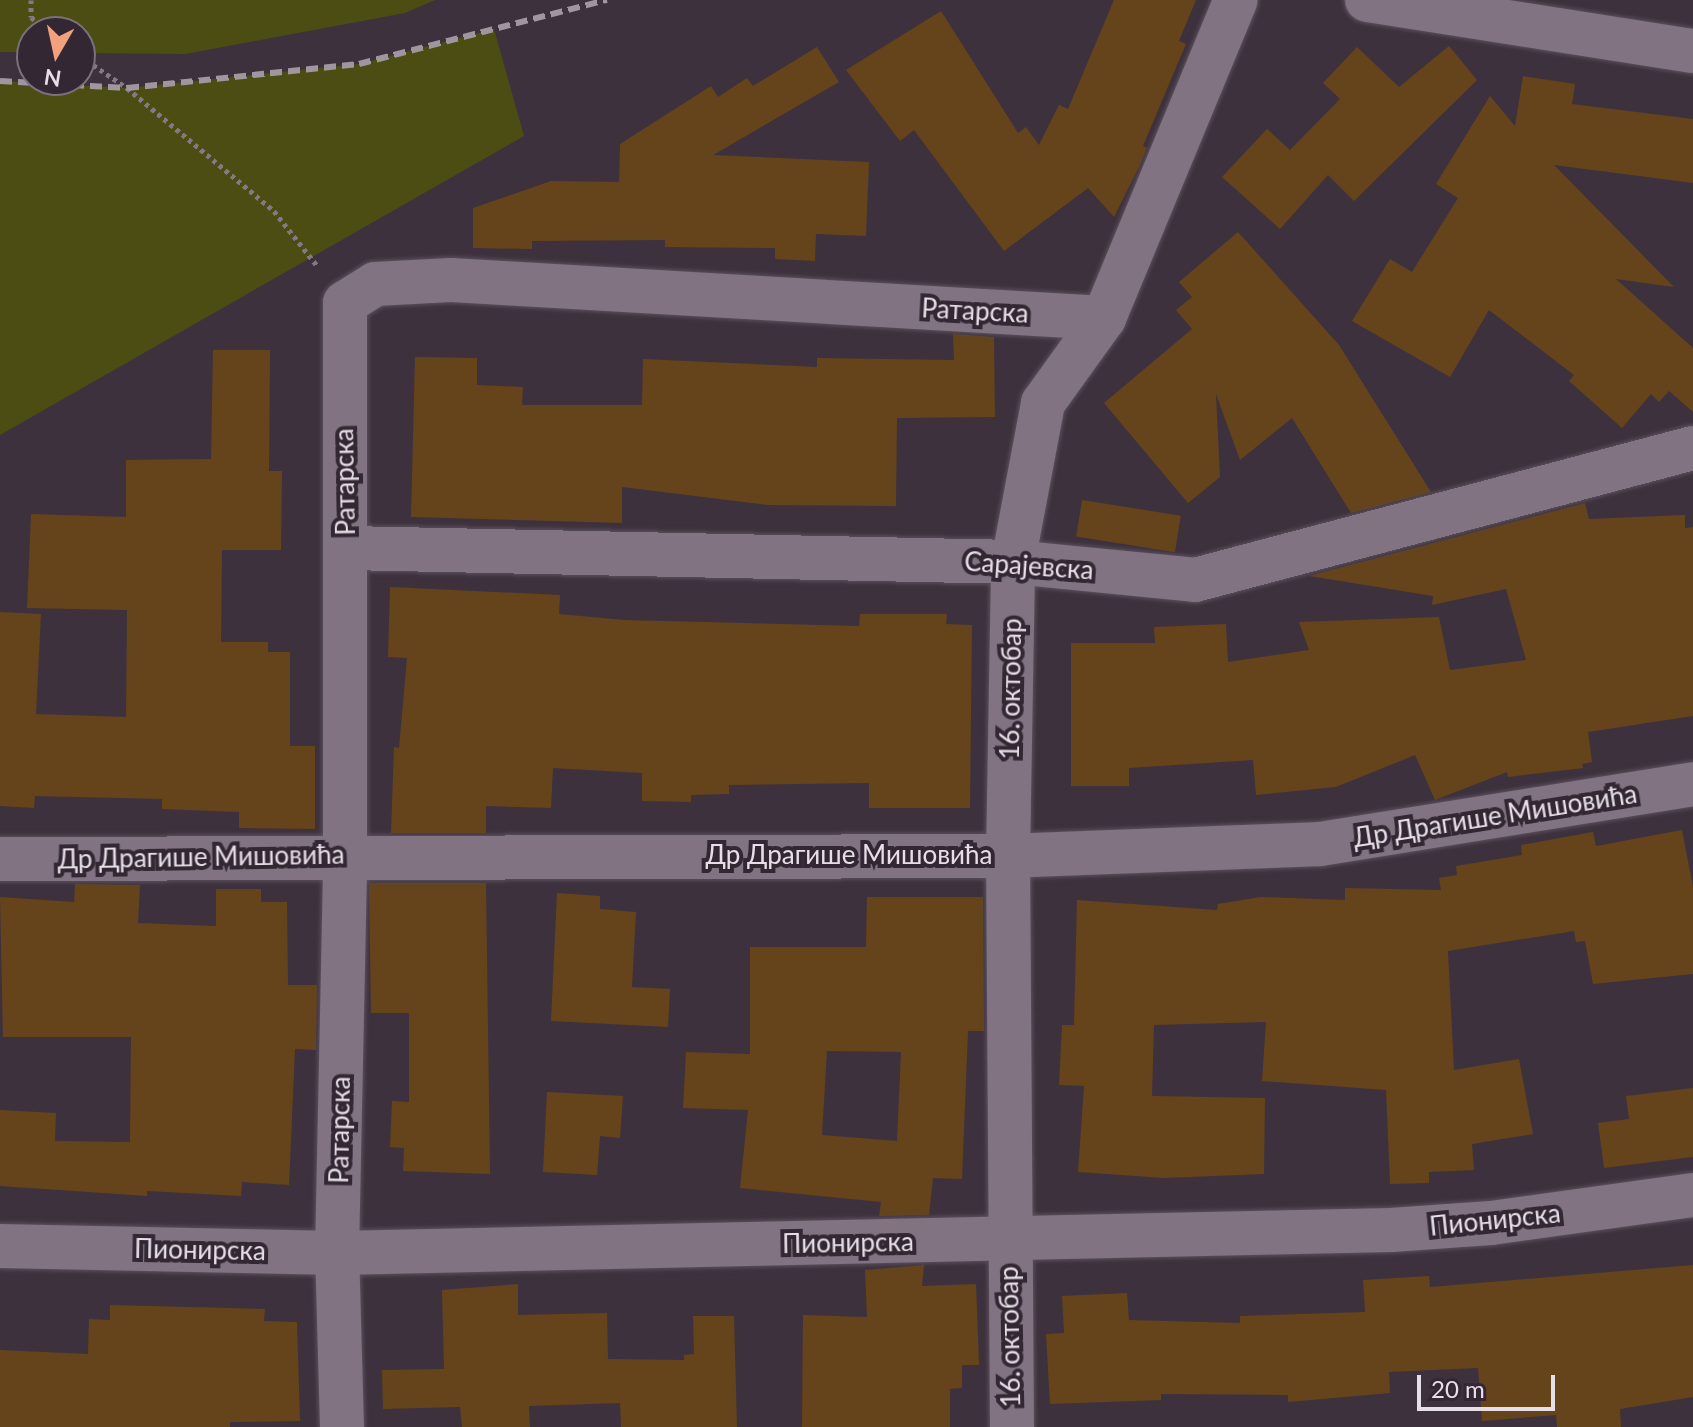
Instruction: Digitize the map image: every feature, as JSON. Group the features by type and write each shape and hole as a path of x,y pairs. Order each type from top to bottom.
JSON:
{"street":[{"name":"16. октобар","path":"1012,1427 1008,856 1013,562 1043,403 1104,318 1236,0"},
{"path":"1367,0 1693,51"},
{"name":"Ратарска","path":"342,1427 337,1253 345,855 345,303 375,284 451,280 1104,318"},
{"name":"Сарајевска","path":"347,548 1013,562 1195,580 1693,448"},
{"name":"Др Драгише Мишовића","path":"0,859 345,855 1008,856 1320,844 1693,784"},
{"name":"Пионирска","path":"0,1246 337,1253 1009,1240 1447,1227 1693,1195"}],"path":[{"path":"96,67 127,88 274,211 345,303"}],"shaded area":[{"path":"0,0 435,0 405,13 185,54 96,53 96,16 16,16 16,52 0,52"},
{"path":"494,29 524,136 0,435 0,81 16,82 16,96 96,96 96,86 127,88 359,64"}],"building":[{"path":"1114,0 1196,0 1179,41 1186,44 1143,146 1147,148 1140,165 1114,217 1088,188 1004,251 914,130 900,141 846,70 941,11 1018,133 1026,127 1039,145 1059,105 1068,109"},
{"path":"1449,46 1477,80 1354,201 1328,175 1280,229 1222,177 1267,129 1290,150 1340,99 1323,83 1357,47 1399,87"},
{"path":"817,47 839,82 713,155 869,162 866,236 816,234 815,261 775,259 775,248 665,247 665,240 532,241 532,249 473,248 473,208 551,181 619,182 620,144 711,86 718,97 747,78 753,86"},
{"path":"1523,76 1575,84 1572,104 1693,119 1693,183 1554,165 1674,287 1616,279 1693,348 1693,412 1669,391 1659,402 1651,394 1622,428 1569,381 1574,375 1489,310 1450,377 1352,321 1390,259 1412,272 1458,198 1436,184 1490,96 1515,126"},
{"path":"1238,232 1339,345 1431,492 1351,513 1292,418 1240,460 1216,394 1220,477 1188,503 1104,403 1192,329 1176,310 1192,297 1179,282"},
{"path":"953,334 994,337 995,417 897,418 896,506 768,505 622,487 622,523 411,517 415,357 477,358 477,385 523,387 522,405 642,405 643,359 817,367 817,358 954,360"},
{"path":"213,350 270,350 269,471 282,471 281,550 222,550 221,642 268,642 268,652 290,652 290,746 315,746 315,829 239,828 239,812 162,809 162,799 35,796 34,808 0,806 0,612 41,614 36,714 126,717 127,610 27,608 31,514 126,517 126,460 211,459"},
{"path":"1082,500 1181,516 1175,552 1076,537"},
{"path":"1585,503 1589,519 1685,515 1685,528 1693,527 1693,716 1588,732 1592,762 1582,764 1583,768 1508,777 1507,772 1435,800 1415,755 1336,787 1256,795 1253,760 1129,768 1129,786 1071,786 1071,643 1155,643 1154,627 1226,624 1228,662 1309,650 1299,622 1439,617 1450,670 1526,660 1506,589 1432,605 1433,596 1309,576"},
{"path":"390,587 560,595 559,614 624,620 859,626 860,614 947,614 946,624 972,625 970,808 869,808 869,783 729,785 729,794 691,795 691,802 642,801 642,773 553,768 551,808 486,806 486,833 391,833 394,747 399,748 407,658 388,657"},
{"path":"1682,830 1693,887 1693,974 1593,984 1585,941 1576,942 1574,931 1448,951 1454,1070 1519,1059 1533,1134 1472,1144 1474,1170 1429,1172 1429,1183 1390,1184 1386,1090 1262,1081 1266,1022 1154,1025 1152,1096 1265,1098 1264,1174 1164,1178 1078,1172 1084,1086 1059,1085 1062,1025 1074,1025 1077,900 1217,910 1218,904 1261,897 1345,900 1345,888 1441,890 1439,878 1457,875 1456,866 1522,855 1521,845 1593,832 1596,846"},
{"path":"369,883 486,883 490,1174 403,1171 404,1148 390,1147 392,1101 409,1102 409,1013 371,1013"},
{"path":"75,884 140,885 138,923 216,926 216,889 261,889 261,902 287,902 288,985 317,985 316,1050 295,1049 289,1185 242,1182 241,1196 147,1191 147,1196 0,1186 0,1110 56,1113 55,1141 130,1142 131,1037 3,1037 0,897 74,902"},
{"path":"557,893 600,896 600,909 636,912 632,987 670,989 668,1027 551,1021"},
{"path":"867,897 983,897 984,1031 968,1031 962,1179 933,1178 929,1215 879,1216 881,1202 740,1188 748,1110 683,1108 686,1052 750,1054 750,947 866,947","holes":["827,1051 901,1052 897,1141 822,1135"]},
{"path":"1693,1088 1693,1157 1604,1168 1598,1123 1629,1119 1626,1096"},
{"path":"547,1092 623,1096 620,1138 600,1136 597,1175 543,1172"},
{"path":"924,1265 922,1286 976,1284 979,1365 962,1365 962,1388 950,1389 950,1427 802,1427 803,1315 867,1317 865,1270"},
{"path":"1693,1265 1693,1397 1620,1409 1621,1427 1557,1427 1556,1415 1482,1421 1478,1368 1389,1372 1390,1393 1288,1402 1288,1395 1161,1394 1161,1400 1050,1404 1046,1334 1064,1333 1062,1296 1127,1293 1129,1320 1240,1323 1240,1316 1365,1312 1363,1280 1429,1276 1430,1287"},
{"path":"518,1284 518,1315 607,1313 608,1359 684,1360 684,1355 694,1354 693,1316 734,1316 737,1427 621,1427 620,1403 529,1406 530,1427 462,1427 460,1407 383,1409 382,1370 444,1369 442,1290"},
{"path":"110,1305 265,1309 264,1321 297,1322 300,1421 230,1422 230,1427 0,1427 0,1350 88,1354 89,1319 110,1320"}],"railway":[{"path":"0,81 127,88 359,64 607,0"}]}
